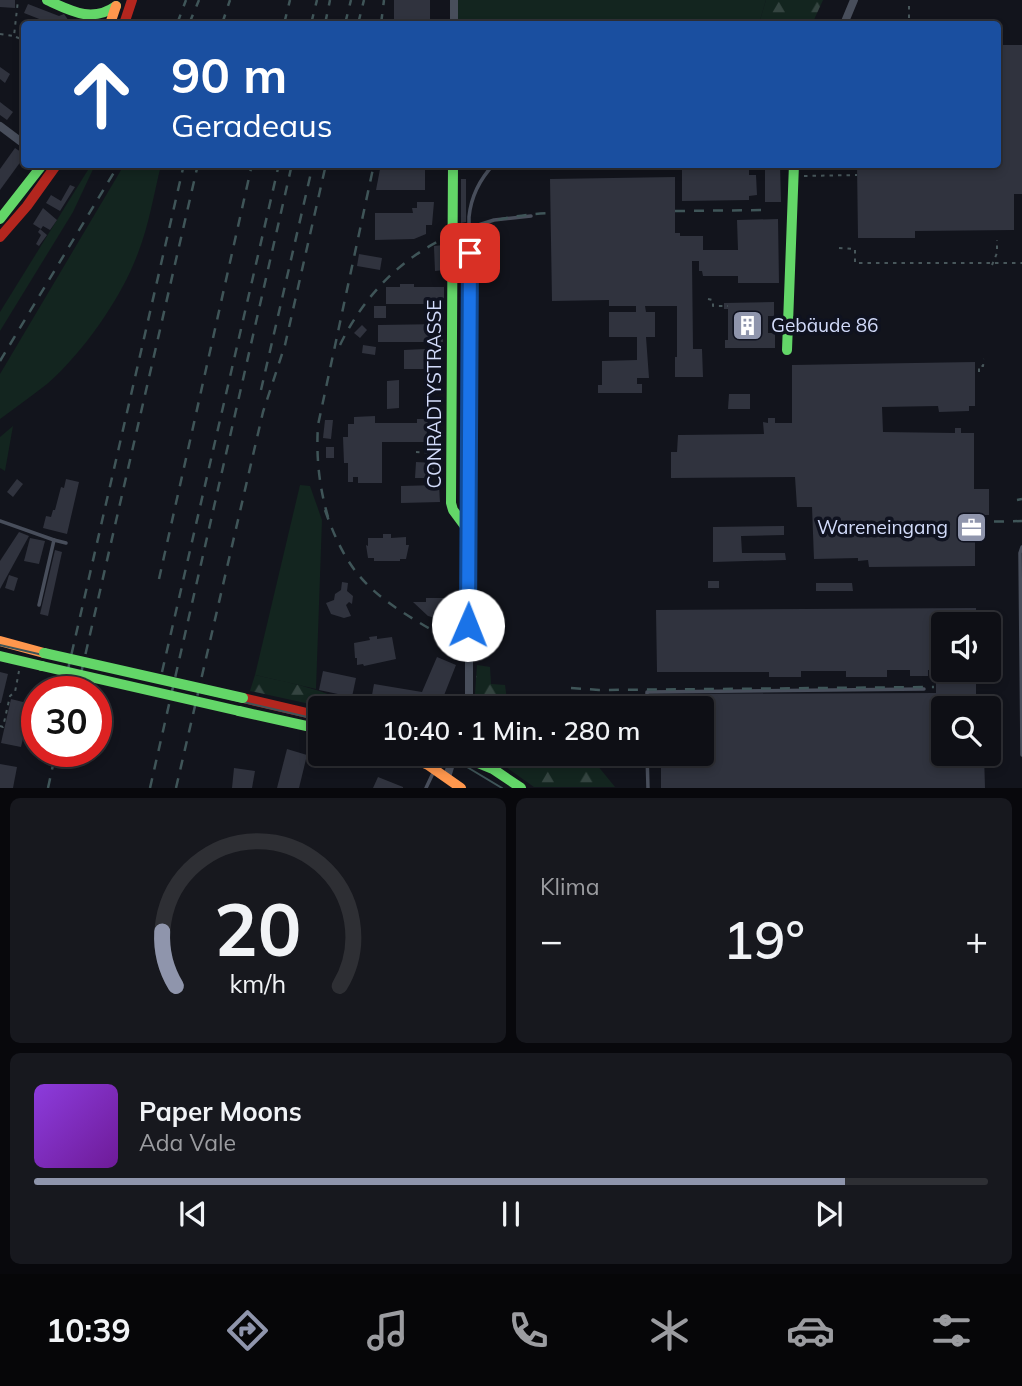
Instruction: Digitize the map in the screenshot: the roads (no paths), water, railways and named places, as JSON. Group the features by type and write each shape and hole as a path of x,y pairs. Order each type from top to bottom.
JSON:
{"main road":[{"path":"47,0 88,21 102,16 117,3"},
{"path":"125,21 132,0"},
{"path":"111,21 117,3"},
{"path":"0,219 40,168"},
{"path":"0,237 27,206 54,168"},
{"name":"CONRADTYSTRASSE","path":"453,168 453,510 470,533"},
{"path":"787,350 793,170"},
{"path":"0,641 308,713"},
{"path":"0,656 308,726"},
{"path":"429,766 461,788"},
{"path":"485,766 521,788"}],"street":[{"path":"454,0 454,21"},
{"path":"845,21 854,0"},
{"path":"0,126 21,142"},
{"path":"469,505 469,696"},
{"path":"447,777 451,766"}],"lane":[{"path":"469,505 470,204 480,181 491,168"},
{"path":"469,228 494,220 531,216"},
{"path":"0,521 66,543"},
{"path":"39,605 54,540"},
{"path":"1022,547 1022,755"},
{"path":"647,696 647,692 924,689"},
{"path":"647,766 648,788"},
{"path":"426,788 435,769"}],"tram line":[{"path":"0,645 308,717"},
{"path":"464,766 502,788"}],"railway":[{"path":"178,21 186,0"},
{"path":"190,21 199,0"},
{"path":"223,21 230,0"},
{"path":"285,21 290,0"},
{"path":"312,21 317,0"},
{"path":"326,21 330,0"},
{"path":"346,21 351,0"},
{"path":"359,21 364,0"},
{"path":"381,21 384,0"},
{"path":"0,361 117,168"},
{"path":"66,676 183,168"},
{"path":"80,676 197,168"},
{"path":"159,579 251,168"},
{"path":"162,672 278,168"},
{"path":"150,788 291,168"},
{"path":"261,390 312,168"},
{"path":"176,788 263,412 285,345 325,168"},
{"path":"328,517 319,471 318,425 373,168"},
{"path":"675,211 769,210"},
{"path":"340,345 357,315 377,289 400,266 426,248 484,223 551,213"},
{"path":"1017,500 1022,499"},
{"path":"325,510 342,550 362,579 389,603 482,658"},
{"path":"975,522 1022,521"},
{"path":"443,631 479,636"},
{"path":"571,688 934,687"},
{"path":"48,788 53,767"}],"place":[{"name":"Gebäude 86","path":"748,325"},
{"name":"Wareneingang","path":"971,527"}]}
